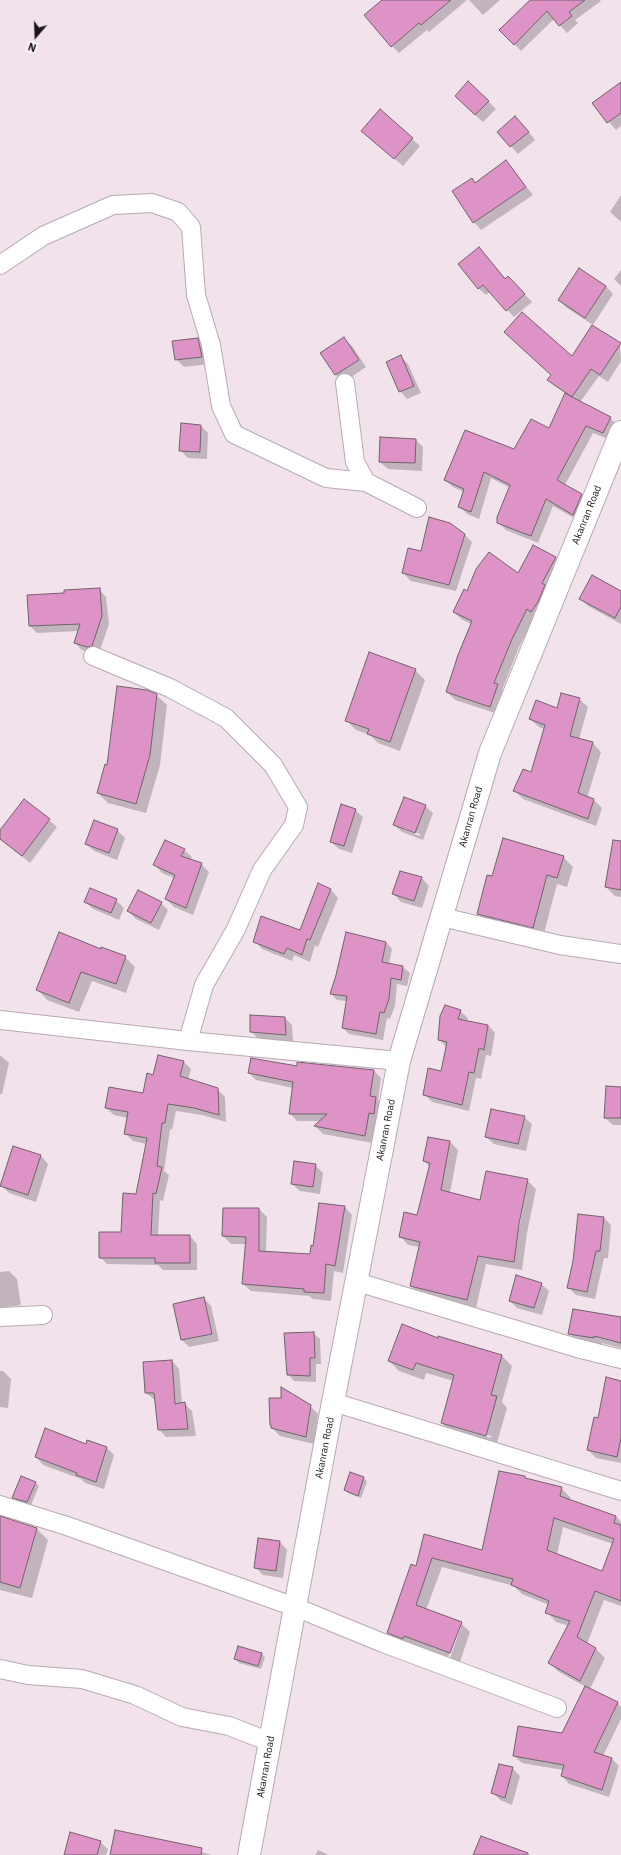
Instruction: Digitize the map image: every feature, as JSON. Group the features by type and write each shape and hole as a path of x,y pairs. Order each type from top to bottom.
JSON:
{"main road":[{"name":"Akanran Road","path":"250,1855 333,1402 399,1061 490,752 621,432"}],"street":[{"path":"0,265 43,236 113,205 152,203 178,212 191,227 196,295 211,346 221,406 234,434 326,478 366,482 417,508"},
{"path":"345,383 355,462 366,482"},
{"path":"93,656 170,688 226,718 273,765 298,807 294,825 262,870 236,929 204,984 188,1041"},
{"path":"442,917 560,945 621,954"},
{"path":"0,1020 188,1041 399,1061"},
{"path":"357,1282 577,1348 621,1359"},
{"path":"0,1317 43,1315"},
{"path":"333,1402 621,1491"},
{"path":"0,1505 67,1526 295,1607 383,1643 557,1708"},
{"path":"0,1669 28,1675 82,1680 135,1695 182,1717 229,1726 270,1742"}],"building":[{"path":"382,0 451,0 421,25 419,23 391,47 364,15"},
{"path":"530,0 585,0 569,12 572,16 559,26 547,11 514,45 499,30"},
{"path":"468,81 489,101 475,115 455,96"},
{"path":"621,82 621,113 607,123 592,103"},
{"path":"380,109 413,138 394,159 361,131"},
{"path":"515,116 529,132 510,147 497,132"},
{"path":"506,160 526,187 473,223 452,191 472,178 475,183"},
{"path":"479,247 505,279 508,276 525,294 506,311 483,285 478,289 458,264"},
{"path":"579,268 606,286 585,318 558,300"},
{"path":"522,312 572,356 592,325 621,343 600,375 591,369 572,397 547,380 551,375 504,332"},
{"path":"344,337 359,360 335,375 320,353"},
{"path":"198,338 202,357 175,360 172,341"},
{"path":"401,355 414,386 399,392 386,362"},
{"path":"565,393 611,417 603,433 586,426 557,480 582,494 573,515 546,499 531,536 497,523 497,517 510,485 484,472 471,512 458,507 464,489 444,480 465,430 514,449 531,419 549,428"},
{"path":"181,423 201,425 200,452 179,451"},
{"path":"380,437 416,439 415,463 379,462"},
{"path":"429,517 450,523 465,534 449,585 402,573 408,548 421,551"},
{"path":"533,545 556,557 542,583 545,585 538,602 531,612 527,609 512,639 494,683 498,684 490,707 446,692 458,655 472,621 453,612 464,589 467,591 476,569 489,552 518,573"},
{"path":"592,575 621,591 621,607 615,618 579,599"},
{"path":"100,588 102,616 92,646 87,647 74,643 80,624 29,626 27,595 64,593 64,590"},
{"path":"369,652 416,669 390,742 367,734 369,729 345,721"},
{"path":"117,686 147,690 157,694 150,755 136,804 97,793 105,764 107,765"},
{"path":"561,693 580,698 570,736 593,742 578,793 594,799 588,819 513,791 523,769 531,772 545,725 529,719 536,700 557,708"},
{"path":"404,797 426,805 415,833 393,825"},
{"path":"24,799 50,819 22,856 0,839 0,830"},
{"path":"341,804 356,809 344,846 330,842"},
{"path":"94,820 118,829 109,853 85,844"},
{"path":"503,838 564,856 557,878 547,875 533,928 477,914 487,875 492,876"},
{"path":"165,840 185,849 181,856 202,863 186,908 165,899 175,875 153,865"},
{"path":"613,840 621,841 621,890 605,887"},
{"path":"400,871 422,877 414,901 392,894"},
{"path":"318,883 331,889 310,940 307,939 302,955 287,948 284,954 253,942 261,916 300,930"},
{"path":"90,888 117,899 111,913 84,902"},
{"path":"138,890 162,902 151,923 127,911"},
{"path":"59,932 101,949 101,947 126,956 116,984 81,972 69,1003 36,990"},
{"path":"346,932 386,942 382,962 403,966 401,980 391,978 389,999 384,1013 380,1012 376,1034 342,1028 347,996 330,994"},
{"path":"445,1005 461,1010 458,1019 488,1025 484,1050 479,1048 474,1073 469,1072 462,1105 423,1095 428,1068 441,1071 447,1042 438,1040 440,1016"},
{"path":"250,1015 285,1017 286,1035 250,1032"},
{"path":"158,1055 184,1061 180,1076 218,1088 219,1115 194,1108 168,1104 165,1123 162,1123 157,1166 162,1167 156,1194 153,1193 151,1235 190,1235 190,1263 155,1263 155,1258 99,1258 99,1232 121,1232 123,1193 136,1194 147,1138 124,1134 128,1112 105,1108 109,1087 143,1093 147,1073 153,1075"},
{"path":"251,1058 297,1066 297,1062 374,1070 370,1096 376,1097 374,1114 369,1113 365,1136 314,1126 327,1114 289,1114 293,1082 248,1073"},
{"path":"606,1086 621,1087 621,1118 604,1118"},
{"path":"491,1109 525,1116 518,1144 485,1137"},
{"path":"428,1137 450,1141 441,1190 480,1200 486,1171 528,1179 519,1224 514,1262 478,1256 467,1300 410,1286 420,1242 399,1237 404,1212 417,1215 430,1163 423,1161"},
{"path":"13,1146 41,1155 28,1195 0,1186"},
{"path":"294,1161 316,1164 313,1187 291,1184"},
{"path":"319,1203 345,1206 335,1266 326,1264 324,1293 304,1292 304,1289 242,1284 246,1237 222,1236 223,1208 259,1208 259,1251 310,1254 311,1245 313,1246"},
{"path":"578,1214 604,1217 600,1251 596,1251 587,1292 567,1288 573,1261"},
{"path":"516,1275 542,1283 534,1308 509,1301"},
{"path":"204,1297 212,1334 181,1340 173,1304"},
{"path":"573,1309 621,1317 621,1343 594,1336 594,1338 568,1334"},
{"path":"402,1324 438,1338 438,1336 502,1355 491,1395 497,1396 486,1436 441,1423 454,1375 416,1363 413,1370 388,1361"},
{"path":"314,1332 315,1358 310,1358 310,1376 287,1375 284,1333"},
{"path":"172,1360 175,1404 185,1402 188,1429 158,1430 154,1393 145,1393 143,1362"},
{"path":"606,1377 621,1381 621,1438 617,1457 587,1450 594,1417 598,1418"},
{"path":"281,1387 311,1405 306,1437 271,1428 269,1398 281,1398"},
{"path":"45,1428 86,1444 87,1440 107,1447 96,1482 35,1457"},
{"path":"499,1471 525,1476 525,1478 562,1487 560,1496 616,1516 614,1523 621,1525 621,1601 595,1591 577,1637 596,1648 580,1681 548,1663 570,1621 545,1613 549,1601 511,1585 513,1579 432,1558 416,1605 462,1622 450,1653 404,1636 403,1639 387,1633 411,1564 416,1566 424,1534 482,1550","holes":["554,1518 614,1539 602,1571 547,1550"]},
{"path":"350,1472 364,1477 358,1496 344,1490"},
{"path":"21,1476 36,1482 27,1502 12,1498"},
{"path":"0,1516 37,1528 20,1588 0,1582"},
{"path":"258,1538 280,1541 276,1571 254,1568"},
{"path":"238,1646 262,1653 258,1666 234,1659"},
{"path":"585,1686 618,1702 594,1752 612,1758 602,1790 561,1776 564,1765 513,1756 518,1726 562,1733"},
{"path":"499,1764 513,1767 505,1798 491,1793"},
{"path":"115,1830 202,1848 201,1855 110,1855"},
{"path":"70,1832 101,1841 97,1855 64,1855"},
{"path":"481,1836 528,1853 528,1855 473,1855"}]}
